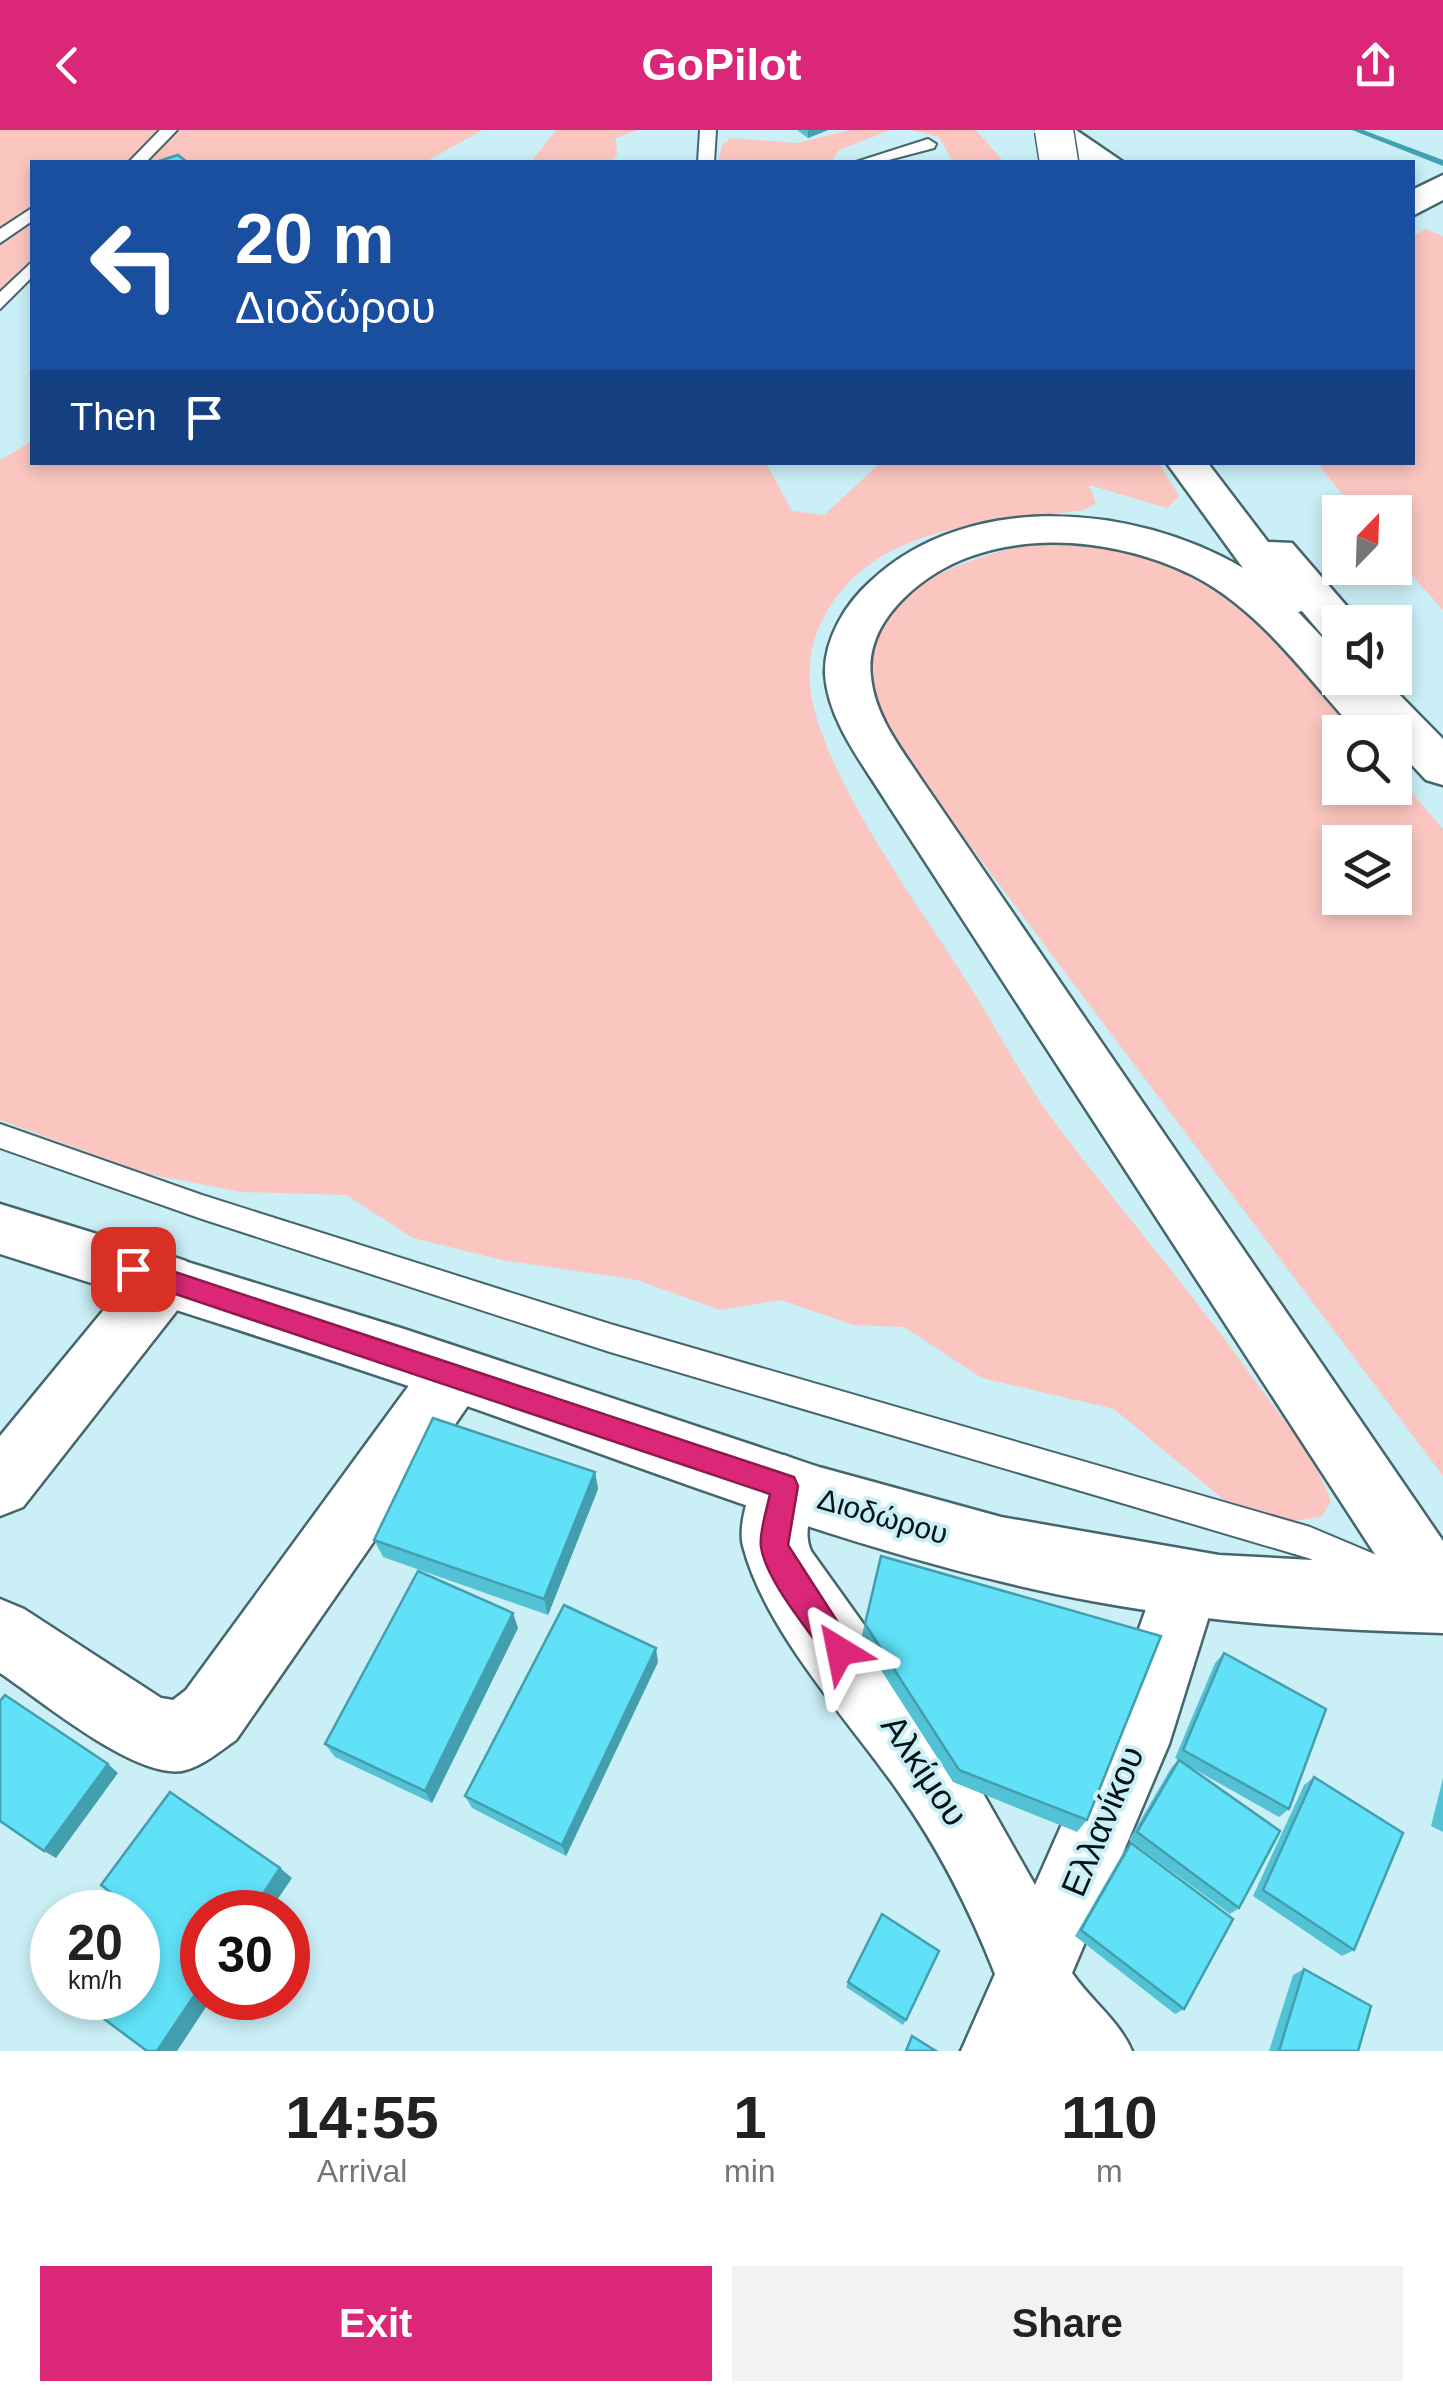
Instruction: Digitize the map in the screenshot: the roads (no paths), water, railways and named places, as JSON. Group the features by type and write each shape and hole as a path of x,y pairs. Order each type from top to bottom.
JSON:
{"main road":[{"path":"1053,130 1060,160"},
{"path":"1053,130 1103,160"},
{"path":"1078,130 1083,160"},
{"path":"1415,204 1443,185"},
{"path":"1188,465 1268,576 1322,638"},
{"path":"1212,465 1240,507 1322,605"},
{"path":"1367,715 1253,596 1208,566 1112,534 1064,530 1013,534 932,556 900,576 875,601 858,628 848,661 850,695 904,791 1443,1600"},
{"path":"1374,695 1443,768"},
{"path":"1401,695 1443,741"},
{"path":"1412,763 1443,796"},
{"name":"Διοδώρου","path":"0,1229 454,1374 784,1486 996,1547 1186,1584 1334,1598 1443,1600"},
{"path":"0,1485 165,1280"},
{"path":"0,1632 148,1731 181,1736 212,1715 454,1374"},
{"name":"Αλκίμου","path":"784,1486 774,1541 786,1572 941,1788 998,1888 1050,2012 1093,2051"},
{"name":"Ελλανίκου","path":"1000,2051 1134,1744 1186,1584"}],"lane":[{"path":"139,160 169,130"},
{"path":"706,160 708,130"},
{"path":"871,160 928,144"},
{"path":"0,238 30,215"},
{"path":"0,304 30,269"},
{"path":"0,1136 202,1207 610,1338 1310,1543 1443,1600"}],"waterway":[{"path":"1356,130 1443,163"}]}
